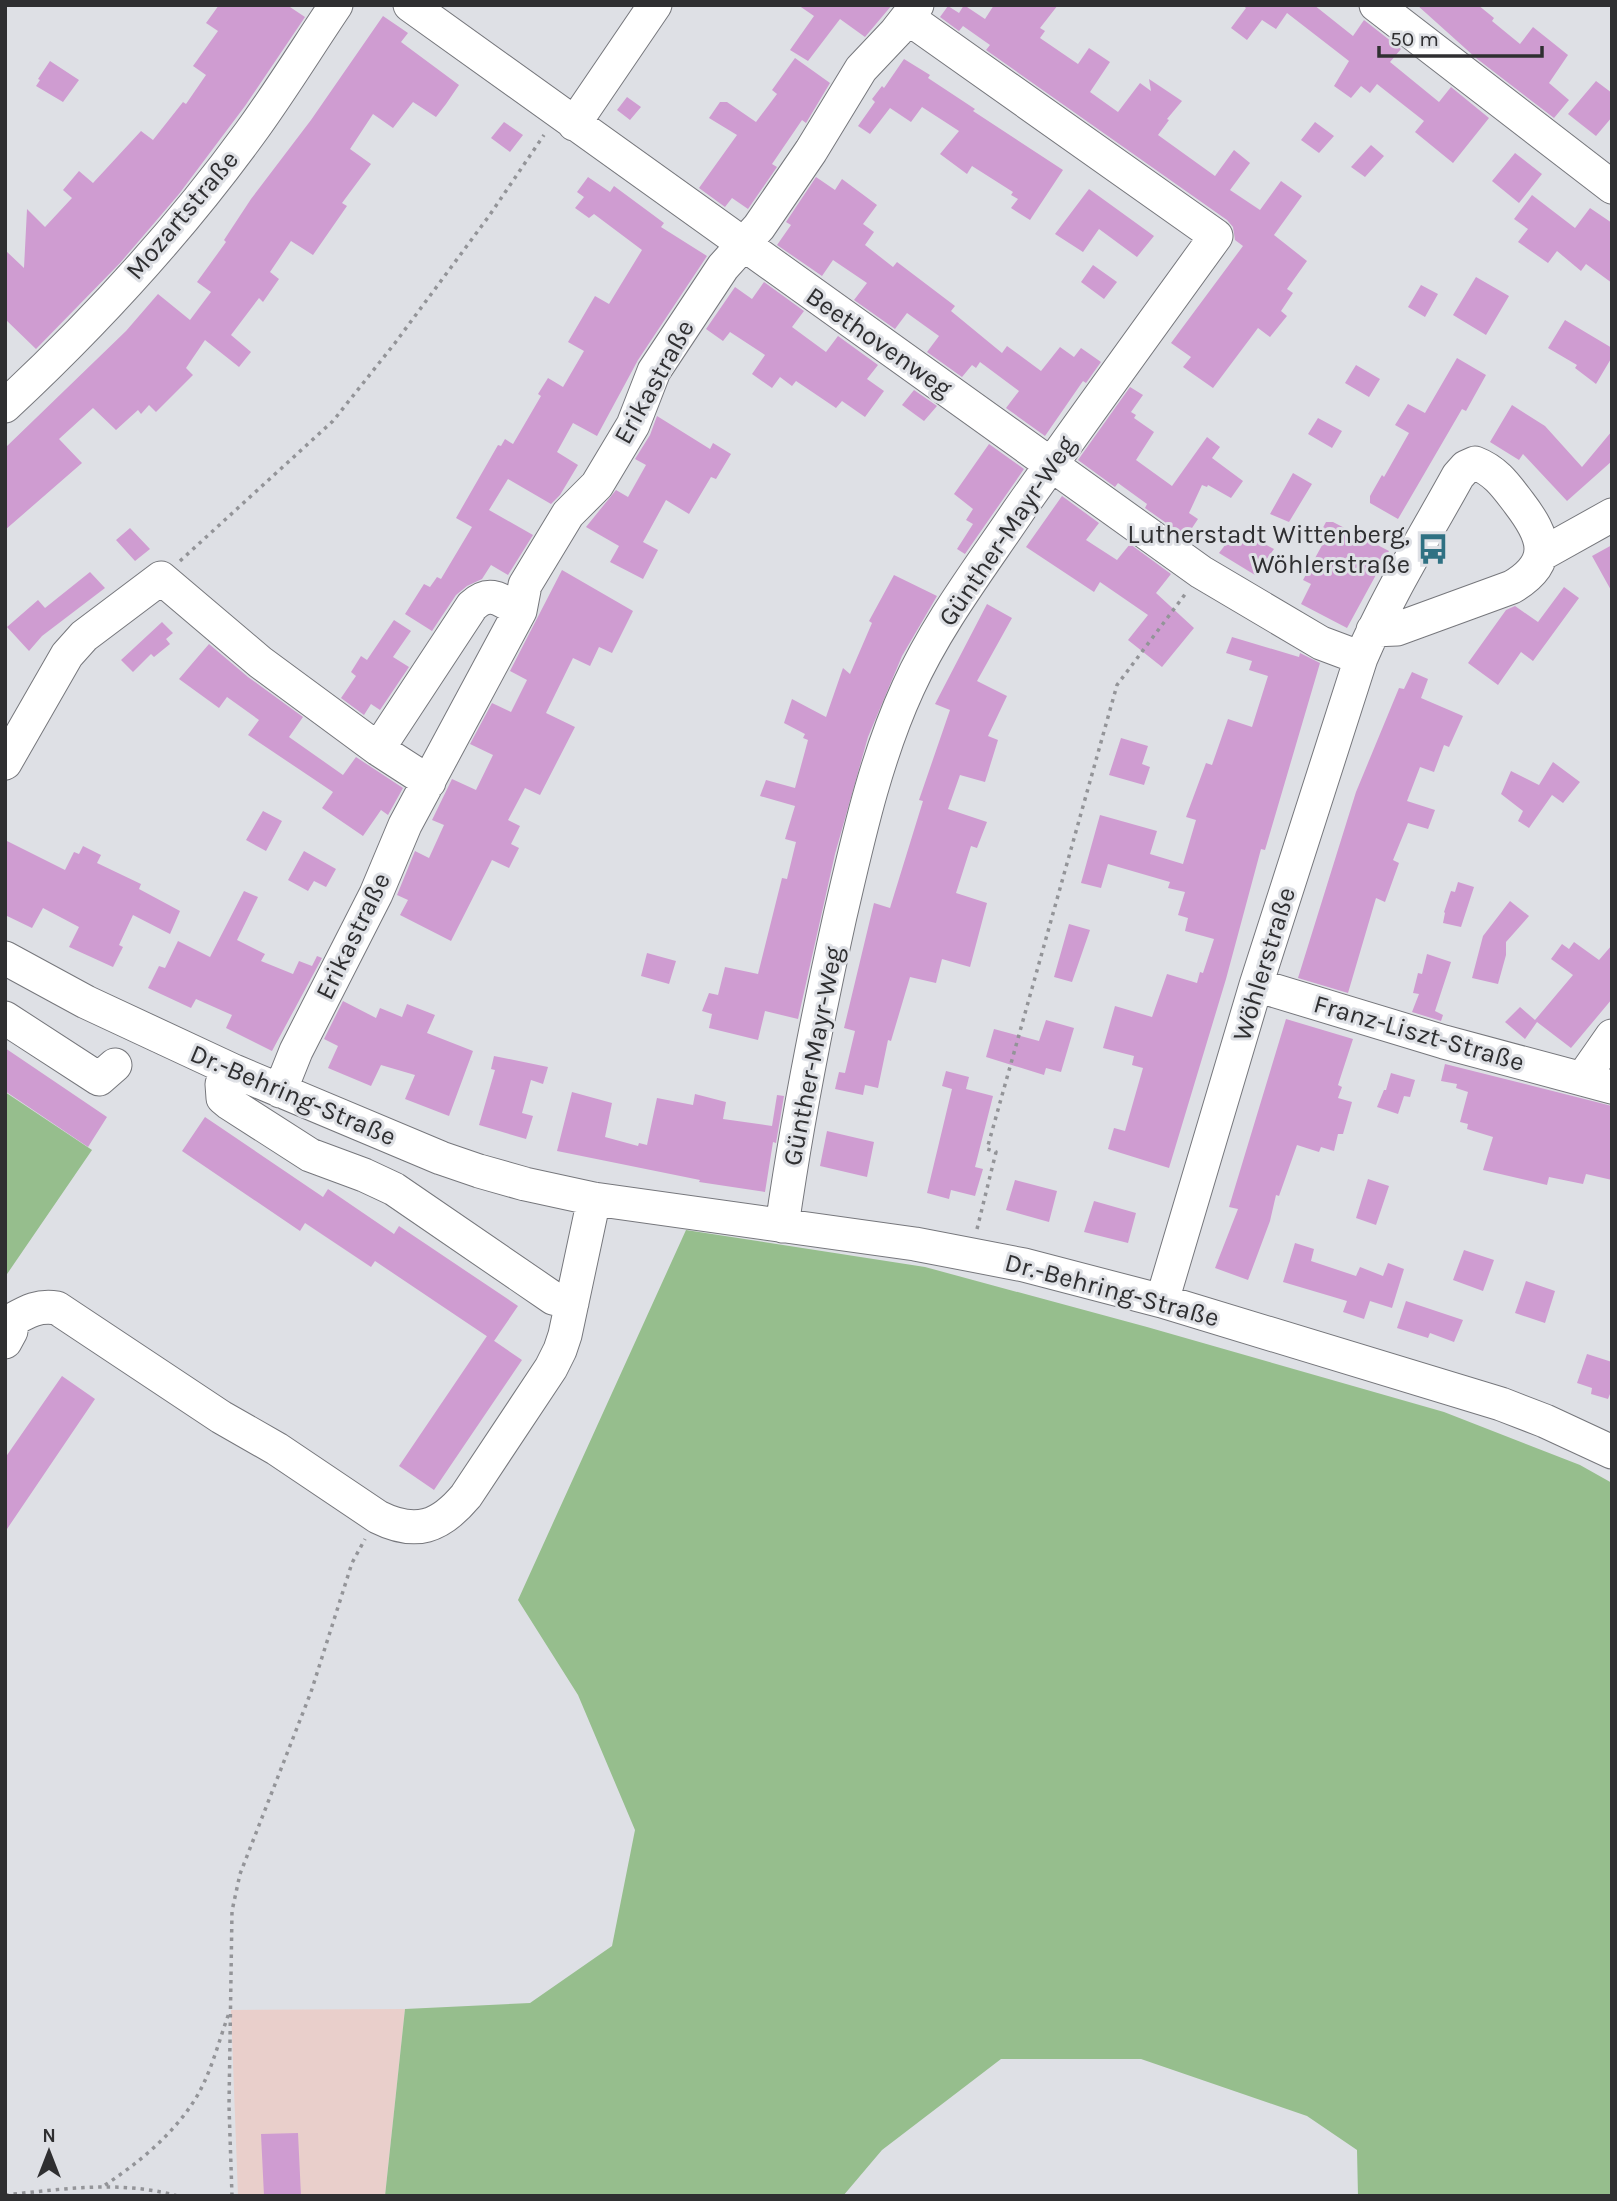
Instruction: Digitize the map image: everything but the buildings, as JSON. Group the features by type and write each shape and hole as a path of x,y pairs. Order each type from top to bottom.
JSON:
{"street":[{"name":"Mozartstraße","path":"5,406 43,371 147,262 193,207 249,134 336,5"},
{"name":"Beethovenweg","path":"410,5 1201,572 1321,643 1367,644"},
{"path":"567,119 655,5"},
{"path":"1376,5 1612,187"},
{"name":"Erikastraße","path":"280,1091 296,1051 376,894 405,825 520,611 525,585 568,514 597,485 639,414 654,371 723,267 759,227 861,69 912,12"},
{"name":"Günther-Mayr-Weg","path":"782,1226 814,1033 856,845 892,724 929,646 963,592 1216,236 912,12"},
{"name":"Wöhlerstraße","path":"1162,1301 1256,985 1367,644 1393,590 1458,476 1466,467 1475,463 1500,478 1537,528 1542,541 1542,555"},
{"path":"1367,644 1396,629 1512,587 1532,573 1542,555 1612,515"},
{"path":"5,763 67,655 84,636 161,578 260,662 378,749 429,782"},
{"path":"378,749 472,606 480,598 497,598 520,611"},
{"name":"Dr.-Behring-Straße","path":"5,958 86,1002 229,1069 467,1167 525,1184 594,1199 971,1254 1051,1271 1162,1301 1501,1405 1545,1421 1612,1452"},
{"name":"Franz-Liszt-Straße","path":"1256,985 1597,1083 1611,1039"},
{"path":"5,1018 99,1079 115,1065"},
{"path":"229,1069 222,1084 223,1098 229,1103 310,1155 394,1189 553,1297 572,1303"},
{"path":"9,1331 32,1309 44,1306 57,1308 221,1417 393,1522 426,1527 439,1522 466,1496 551,1367 565,1335 594,1199"}],"path":[{"path":"161,578 333,421 567,119"},
{"path":"971,1254 996,1152 987,1149 1117,685 1201,572"},
{"path":"232,2196 229,2106 232,1911 240,1874 311,1692 352,1563 393,1522"},
{"path":"105,2185 136,2165 192,2104 205,2080 230,2010"},
{"path":"5,2194 105,2185 149,2188 178,2196"}],"shaded area":[{"path":"405,2009 385,2196 238,2196 231,2010"}],"green space":[{"path":"5,1092 92,1150 5,1277"},
{"path":"686,1230 925,1267 1147,1327 1444,1412 1580,1465 1612,1483 1612,2196 1358,2196 1357,2150 1307,2116 1141,2059 1001,2059 882,2150 843,2196 385,2196 405,2009 530,2003 612,1946 635,1830 578,1695 518,1600"}],"place":[{"name":"Lutherstadt Wittenberg, Wöhlerstraße","path":"1433,549"}]}
